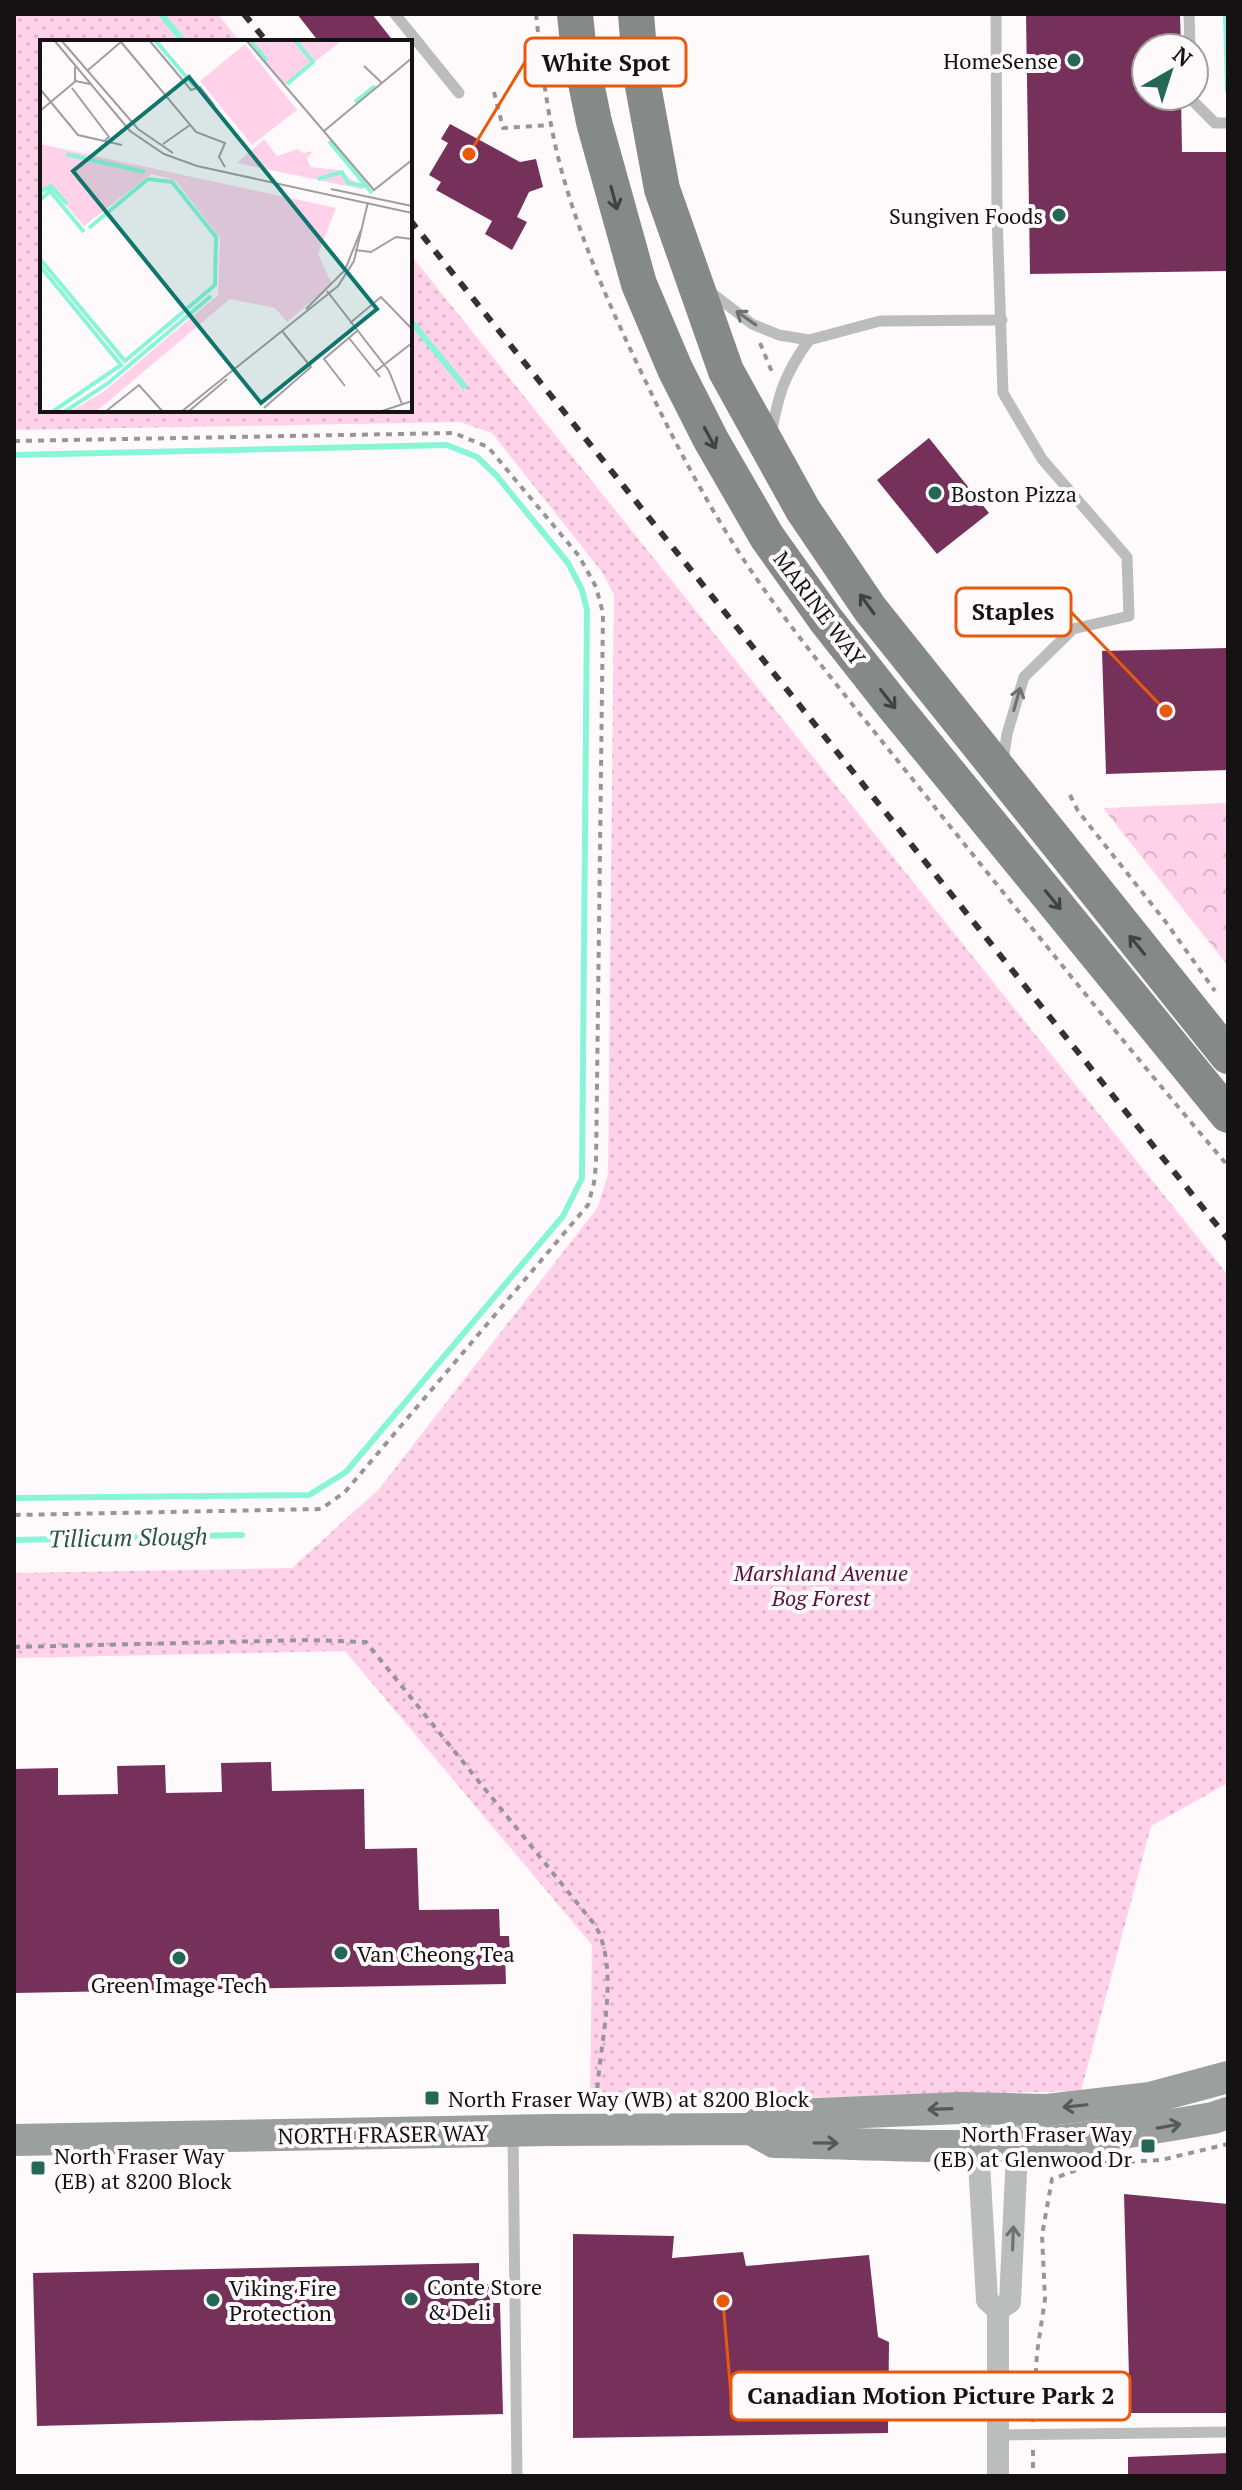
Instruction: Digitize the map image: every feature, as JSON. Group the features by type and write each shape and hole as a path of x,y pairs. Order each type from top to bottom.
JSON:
{"main road":[{"name":"MARINE WAY","path":"575,14 594,122 639,284 675,369 767,537 826,620 884,693 1228,1115"},
{"name":"MARINE WAY","path":"636,14 641,75 662,189 726,371 768,449 819,534 870,609 1228,1056"}],"street":[{"name":"NORTH FRASER WAY","path":"751,2129 769,2116 981,2109 1047,2110 1150,2098 1228,2077"},
{"path":"981,2109 987,2300 998,2310 998,2476"},
{"path":"998,2310 1010,2302 1018,2109"},
{"name":"NORTH FRASER WAY","path":"14,2140 751,2129 774,2142 980,2145 1116,2134 1228,2113"}],"lane":[{"path":"395,14 459,93"},
{"path":"996,14 997,216 1003,393 1042,459 1127,557 1129,616 1073,629 1024,677 1007,734 1002,776"},
{"path":"1204,112 1215,123 1228,123"},
{"path":"692,277 752,324 779,335 809,340 880,321 1002,320"},
{"path":"768,449 781,387 809,340"},
{"path":"513,2132 517,2476"},
{"path":"997,2435 1228,2432"}],"path":[{"path":"494,92 503,128 551,125"},
{"path":"758,338 773,374"},
{"path":"14,441 454,433 488,447 579,556 596,587 603,613 596,1164 588,1205 345,1492 321,1509 14,1515"},
{"path":"1070,795 1078,811 1165,921 1219,997"},
{"path":"14,1647 308,1640 366,1642 595,1925 603,1940 605,2012 597,2095"},
{"path":"1033,2476 1036,2366 1045,2299 1042,2235 1052,2179 1087,2166 1151,2161 1228,2144"}],"green space":[{"name":"Marshland Avenue Bog Forest","path":"14,14 218,14 238,40 40,40 40,412 412,412 412,256 1228,1275 1228,1783 1151,1826 1081,2091 590,2103 592,1945 345,1651 14,1658 14,1573 292,1568 379,1489 598,1207 608,1174 614,595 602,572 492,433 460,422 14,430"},
{"path":"1228,803 1228,966 1103,808"}],"building":[{"path":"297,14 372,14 392,40 317,40"},
{"path":"1026,14 1180,14 1181,32 1130,32 1130,112 1181,112 1182,152 1228,152 1228,271 1030,274"},
{"path":"450,124 520,162 536,159 543,187 529,192 517,217 527,222 512,250 485,234 492,221 436,190 441,182 429,175 448,143 441,139"},
{"path":"929,438 989,513 937,554 877,480"},
{"path":"1228,648 1228,770 1106,774 1102,651"},
{"path":"271,1762 272,1791 364,1789 365,1849 417,1848 419,1910 499,1909 500,1936 509,1936 510,1953 505,1953 506,1984 14,1993 14,1769 58,1768 58,1795 118,1794 117,1766 165,1765 166,1793 222,1792 221,1763"},
{"path":"1124,2194 1228,2204 1228,2413 1130,2413"},
{"path":"573,2234 674,2236 672,2258 743,2252 746,2266 869,2255 878,2337 889,2342 888,2433 573,2438"},
{"path":"479,2263 479,2284 490,2284 490,2303 500,2303 503,2414 37,2426 33,2273"},
{"path":"1228,2453 1228,2476 1128,2476 1128,2457"}],"waterway":[{"path":"161,14 182,40"},
{"path":"1226,14 1228,91"},
{"path":"412,322 464,386"},
{"path":"14,455 447,445 477,457 496,475 568,563 582,590 587,610 582,1178 563,1216 346,1472 309,1495 14,1498"},
{"name":"Tillicum Slough","path":"14,1540 242,1535"}],"railway":[{"path":"244,14 265,40"},
{"path":"412,222 1228,1239"}],"place":[{"name":"HomeSense","path":"1074,60"},
{"name":"White Spot","path":"469,154"},
{"name":"Sungiven Foods","path":"1059,215"},
{"name":"Boston Pizza","path":"935,493"},
{"name":"Staples","path":"1166,711"},
{"name":"Van Cheong Tea","path":"341,1953"},
{"name":"Green Image Tech","path":"179,1958"},
{"name":"North Fraser Way (WB) at 8200 Block","path":"432,2098"},
{"name":"North Fraser Way (EB) at Glenwood Dr","path":"1148,2146"},
{"name":"North Fraser Way (EB) at 8200 Block","path":"38,2168"},
{"name":"Conte Store & Deli","path":"411,2299"},
{"name":"Viking Fire Protection","path":"213,2300"},
{"name":"Canadian Motion Picture Park 2","path":"723,2301"}]}
